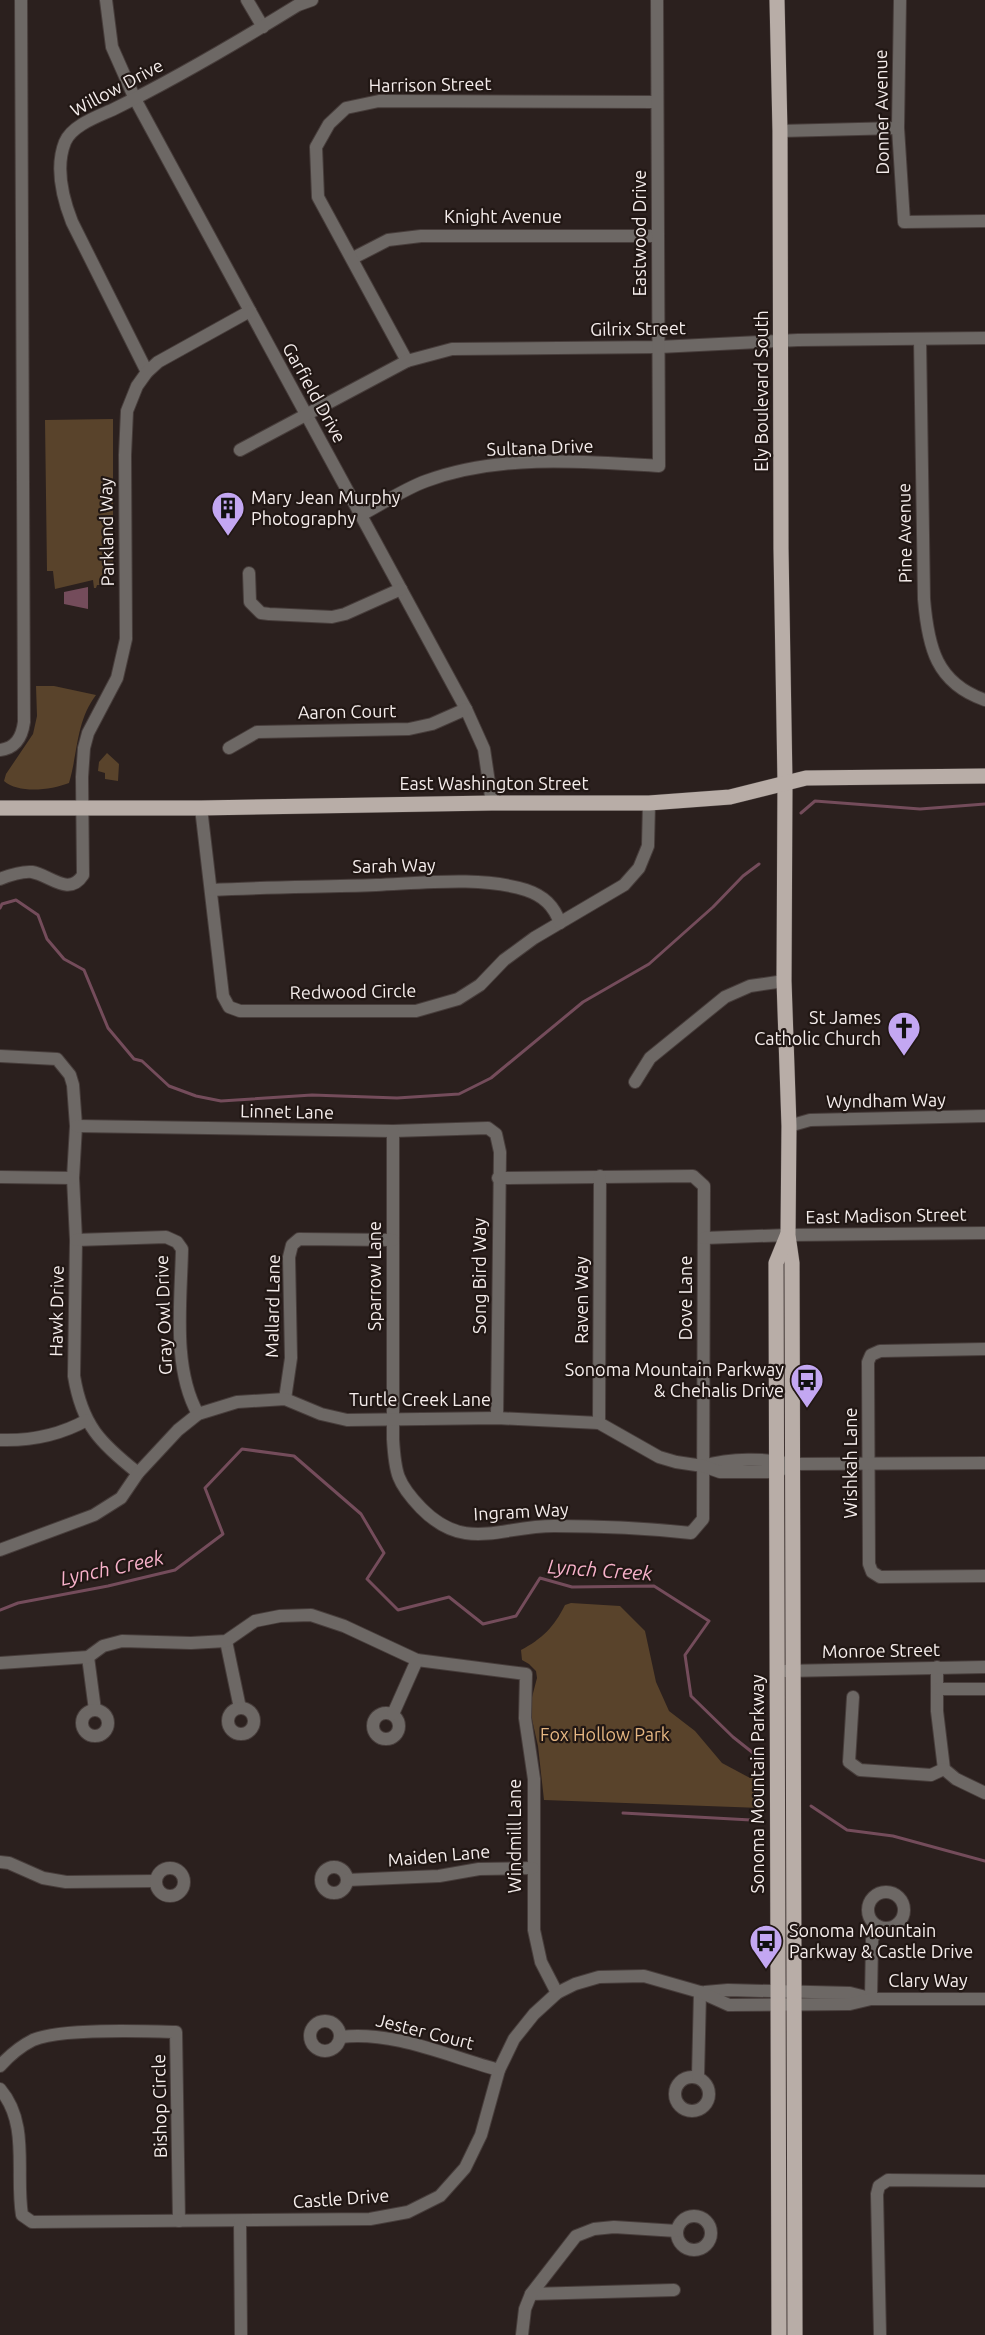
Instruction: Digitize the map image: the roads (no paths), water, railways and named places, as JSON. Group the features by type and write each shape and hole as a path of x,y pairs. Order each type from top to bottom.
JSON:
{"main road":[{"name":"Ely Boulevard South","path":"777,0 785,782"},
{"name":"East Washington Street","path":"0,807 201,808 492,803 649,804 729,797 806,778 985,776"},
{"name":"Sonoma Mountain Parkway","path":"785,782 784,981 789,1126 788,1234 792,1263 795,2335"},
{"name":"Sonoma Mountain Parkway","path":"779,2335 776,1263 788,1234"}],"street":[{"path":"0,750 6,749 18,740 22,735 24,722 21,0"},
{"name":"Garfield Drive","path":"106,0 112,47 135,99 466,709 484,749 492,803"},
{"path":"247,0 263,27"},
{"name":"Willow Drive","path":"147,372 72,222 63,198 62,165 65,141 83,124 135,99 298,5 312,0"},
{"name":"Eastwood Drive","path":"657,0 659,466"},
{"name":"Donner Avenue","path":"900,0 898,128 904,222 985,221"},
{"name":"Harrison Street","path":"407,361 318,197 316,147 329,124 346,108 379,101 657,102"},
{"path":"780,131 898,128"},
{"name":"Knight Avenue","path":"353,258 388,240 421,236 658,236"},
{"name":"Parkland Way","path":"0,879 13,874 32,872 68,886 77,883 83,875 84,748 88,733 112,691 124,649 126,628 127,411 137,386 147,372 173,352 250,311"},
{"name":"Gilrix Street","path":"240,450 407,361 452,349 659,347 782,341 985,338"},
{"name":"Pine Avenue","path":"920,339 924,599 927,634 932,650 949,679 964,692 985,700"},
{"name":"Sultana Drive","path":"361,515 424,481 462,470 518,463 611,463 659,466"},
{"path":"249,573 250,602 261,613 269,614 321,617 345,614 401,589"},
{"name":"Aaron Court","path":"229,748 257,732 409,729 432,724 466,709"},
{"name":"Redwood Circle","path":"201,808 223,996 229,1007 240,1011 416,1011 458,999 480,985 504,960 534,938 609,896 624,885 639,868 648,846 649,804"},
{"name":"Sarah Way","path":"212,890 292,885 488,884 525,890 542,897 555,909 560,923"},
{"path":"635,1082 650,1058 724,997 750,986 784,981"},
{"name":"Hawk Drive","path":"0,1056 57,1059 70,1075 73,1085 76,1126 73,1178 76,1240 74,1376 78,1398 87,1420 101,1442 138,1473"},
{"name":"Wyndham Way","path":"789,1126 810,1120 985,1116"},
{"name":"Linnet Lane","path":"76,1126 393,1131 488,1128 496,1134"},
{"name":"Sparrow Lane","path":"393,1131 393,1420"},
{"name":"Song Bird Way","path":"496,1134 500,1152 497,1419"},
{"name":"Raven Way","path":"599,1423 600,1176"},
{"path":"498,1178 693,1176 704,1186 704,1239 788,1234"},
{"path":"0,1177 73,1178"},
{"name":"East Madison Street","path":"788,1234 985,1233"},
{"name":"Gray Owl Drive","path":"76,1240 166,1237 177,1242 182,1249 183,1379 198,1414"},
{"name":"Mallard Lane","path":"285,1399 291,1358 289,1257 292,1245 299,1239 393,1240"},
{"name":"Dove Lane","path":"703,1466 704,1239"},
{"name":"Wishkah Lane","path":"985,1349 880,1351 871,1355 868,1362 869,1564 872,1572 880,1577 985,1576"},
{"name":"Turtle Creek Lane","path":"0,1550 94,1515 121,1498 138,1473 178,1430 198,1414 237,1402 285,1399 346,1420 497,1419 599,1423 659,1457 703,1466 721,1461 776,1466 985,1463"},
{"path":"0,1440 51,1436 87,1420"},
{"name":"Ingram Way","path":"393,1420 395,1466 403,1489 436,1522 456,1533 476,1534 552,1526 691,1533 703,1519 703,1466"},
{"path":"0,1664 88,1657 103,1646 122,1641 191,1643 226,1641 255,1621 280,1616 311,1615 344,1626 417,1660 393,1714"},
{"path":"226,1641 240,1708"},
{"path":"88,1657 95,1710"},
{"name":"Windmill Lane","path":"417,1660 526,1674 525,1718 534,1779 534,1930 541,1962 557,1993"},
{"path":"937,1667 937,1711 944,1769 956,1779 985,1793"},
{"name":"Monroe Street","path":"777,1671 985,1667"},
{"path":"937,1689 985,1689"},
{"path":"853,1697 849,1762 854,1767 860,1770 931,1775 944,1769"},
{"path":"0,1862 9,1863 44,1878 66,1882 156,1881"},
{"name":"Maiden Lane","path":"347,1880 439,1876 479,1869 533,1868"},
{"path":"871,1999 872,1940 878,1926"},
{"name":"Castle Drive","path":"0,2089 14,2110 22,2215 32,2222 240,2222 370,2219 408,2212 440,2196 465,2168 481,2135 499,2070 514,2038 534,2014 557,1993 574,1984 599,1977 644,1976 700,1992 728,1990 778,1998 794,1998"},
{"path":"698,2077 700,1992"},
{"name":"Clary Way","path":"794,1998 850,2004 871,1999 985,1999"},
{"name":"Bishop Circle","path":"0,2066 9,2056 34,2040 65,2033 177,2032 179,2221"},
{"name":"Jester Court","path":"341,2037 363,2034 387,2037 499,2070"},
{"path":"880,2335 877,2194 879,2186 888,2180 985,2181"},
{"path":"240,2222 241,2335"},
{"path":"522,2335 525,2309 531,2294 576,2236 594,2229 614,2227 677,2231"},
{"path":"531,2294 674,2290"}],"waterway":[{"path":"801,813 815,801 920,809 985,804"},
{"path":"0,908 2,904 16,900 38,915 47,939 64,959 84,970 108,1028 134,1059 142,1061 169,1086 196,1096 221,1101 312,1095 397,1098 459,1094 491,1078 583,1002 649,964 713,907 743,876 759,864"},
{"name":"Lynch Creek","path":"0,1610 18,1603 108,1586 175,1570 223,1534 205,1488 242,1449 294,1456 361,1514 384,1553 367,1579 398,1610 449,1597 483,1624 516,1616 540,1578 572,1587 654,1586 709,1621 685,1655 691,1696 733,1737 762,1760"},
{"name":"Lynch Creek","path":"811,1806 847,1830 893,1836 985,1861"},
{"path":"623,1813 751,1820"}],"place":[{"name":"Mary Jean Murphy Photography","path":"228,537"},
{"name":"St James Catholic Church","path":"904,1057"},
{"name":"Sonoma Mountain Parkway & Chehalis Drive","path":"807,1409"},
{"name":"Sonoma Mountain Parkway & Castle Drive","path":"766,1970"}],"park label":[{"name":"Fox Hollow Park","path":"605,1735"}]}
